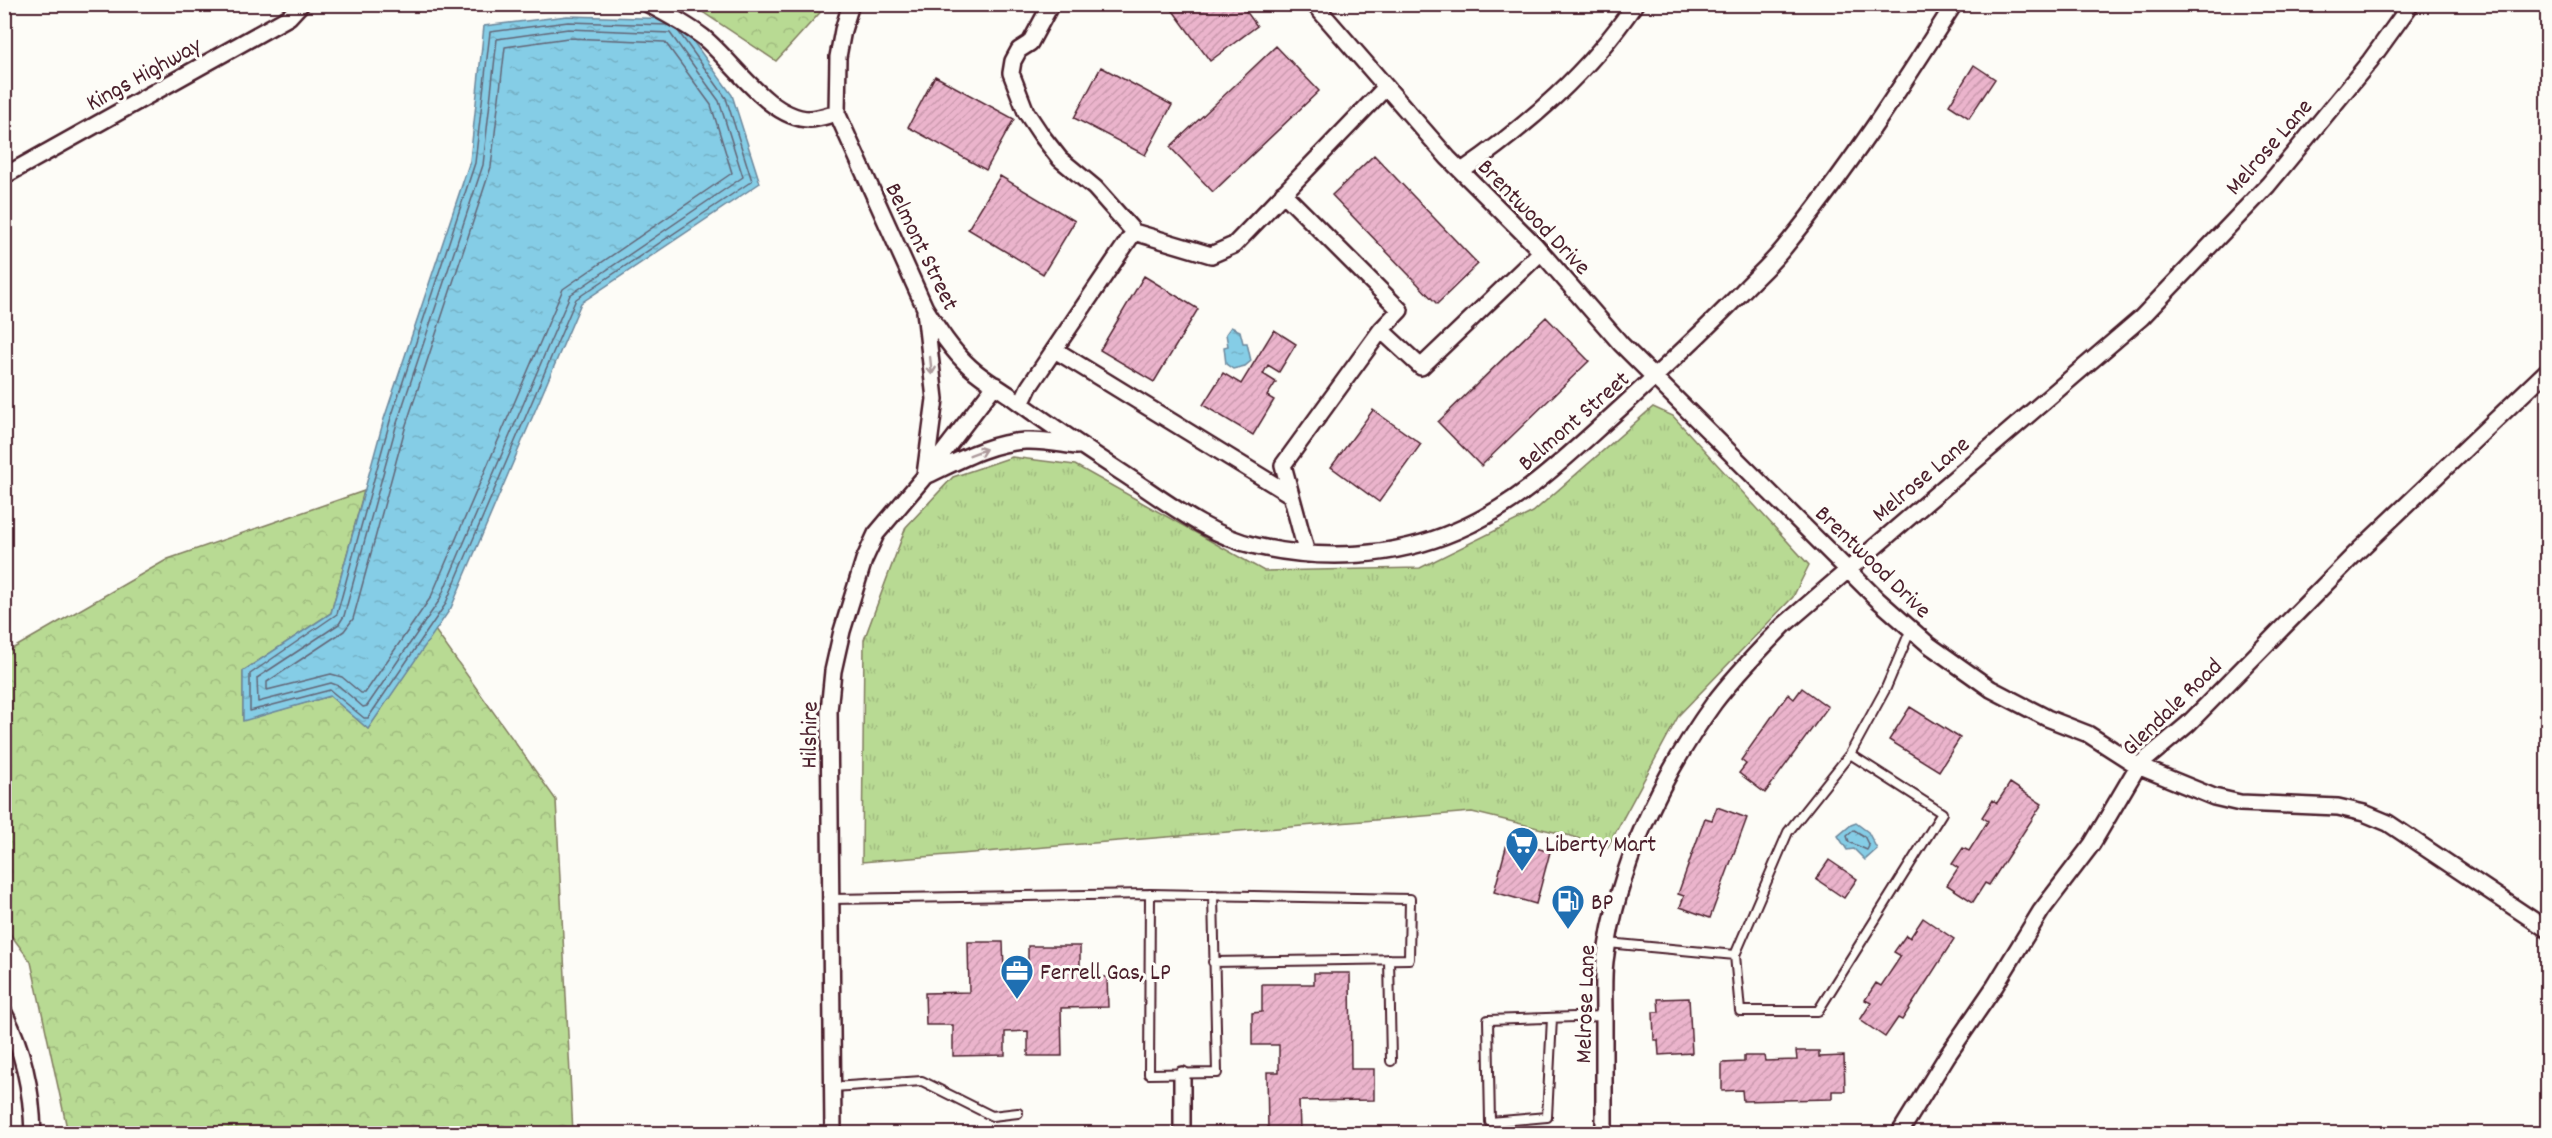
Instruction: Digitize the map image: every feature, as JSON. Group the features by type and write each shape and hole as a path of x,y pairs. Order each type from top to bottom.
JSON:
{"street":[{"name":"Kings Highway","path":"4,176 290,17 301,4"},
{"path":"648,4 677,19 703,37 766,100 790,115 810,119 837,113 838,57 851,4"},
{"path":"1051,4 1030,43 1019,50 1013,61 1011,73 1026,112 1060,159 1095,188 1134,232 1211,255 1234,245 1386,87"},
{"name":"Brentwood Drive","path":"1314,4 1462,171 1541,252 1621,344 1878,600 1955,664 1991,689 2048,718 2088,734 2138,766 2214,797 2240,803 2338,807 2372,817 2411,837 2547,930"},
{"path":"1462,171 1498,147 1563,90 1606,42 1635,4"},
{"name":"Belmont Street","path":"837,113 925,308 942,335 969,367 1082,446 1221,536 1253,546 1307,554 1354,555 1388,551 1421,543 1484,518 1513,501 1541,480 1655,377 1782,251 1914,69 1954,4"},
{"name":"Melrose Lane","path":"1604,1134 1605,962 1621,889 1635,849 1660,792 1680,755 1714,703 1740,670 1784,625 2141,318 2268,185 2370,61 2411,4"},
{"path":"1283,193 1400,310 1381,330 1283,465 1307,554"},
{"path":"1021,404 1134,232"},
{"path":"1381,330 1421,367 1541,252"},
{"path":"925,308 935,399 925,476"},
{"path":"1055,350 1291,495"},
{"name":"Glendale Road","path":"1899,1134 2041,912 2091,844 2138,766 2188,724 2346,563 2547,369"},
{"name":"Hilshire","path":"833,1134 829,711 833,671 842,631 868,551 876,534 925,476 995,385"},
{"name":"Belmont Street","path":"925,476 976,451 1003,443 1028,441 1082,446"},
{"path":"4,1013 17,1041 28,1082 33,1134"},
{"path":"1182,1075 1182,1134"}],"lane":[{"path":"1850,754 1942,813 1818,1011 1740,1011 1735,955 1788,832 1850,754 1886,688 1911,629"},
{"path":"1150,894 1149,1074 1182,1075 1217,1073 1213,895"},
{"path":"831,899 1150,894 1410,899 1409,959 1213,962"},
{"path":"1608,943 1735,955"},
{"path":"1389,959 1391,1061"},
{"path":"1552,1018 1547,1117 1490,1122 1488,1020 1604,1016"},
{"path":"833,1086 922,1082 992,1116 1018,1113"}],"green space":[{"path":"692,5 827,5 776,61"},
{"path":"1653,407 1673,416 1809,565 1793,597 1679,715 1607,848 1571,836 1472,812 862,862 864,640 906,527 953,477 1012,457 1075,465 1264,571 1420,568 1533,512"},
{"path":"364,491 331,613 243,671 243,720 330,696 368,729 435,630 556,800 573,1133 68,1133 31,962 5,927 5,653 168,559"}],"water":[{"path":"567,16 677,19 732,95 760,183 581,303 451,608 368,729 330,696 243,721 243,671 331,613 384,419 470,161 484,26"},
{"path":"1231,327 1240,331 1243,343 1247,343 1251,361 1245,366 1233,369 1226,364 1224,347 1228,346 1226,334"},
{"path":"1856,823 1868,832 1877,849 1865,860 1854,849 1847,850 1838,836"}],"building":[{"path":"1168,4 1241,4 1257,26 1210,61"},
{"path":"1276,46 1319,91 1213,192 1170,147"},
{"path":"1974,65 1995,79 1969,118 1949,105"},
{"path":"1101,67 1172,105 1145,155 1074,118"},
{"path":"935,76 1014,119 986,170 908,127"},
{"path":"1374,155 1478,264 1437,304 1332,195"},
{"path":"1000,176 1075,221 1043,274 968,229"},
{"path":"1144,276 1198,309 1154,382 1100,350"},
{"path":"1546,317 1589,361 1481,466 1438,422"},
{"path":"1274,330 1296,344 1279,372 1268,365 1263,374 1276,382 1267,396 1274,400 1253,435 1203,405 1223,373 1241,384"},
{"path":"1373,410 1421,444 1379,502 1331,467"},
{"path":"1802,688 1828,707 1765,793 1739,773 1746,764 1741,760 1788,694 1794,699"},
{"path":"1910,707 1960,738 1939,771 1889,740"},
{"path":"2010,783 2042,804 1989,885 1985,883 1973,902 1947,885 1958,868 1952,864 1963,848 1969,851 1988,821 1982,817 1993,800 1997,803"},
{"path":"1717,807 1747,818 1710,918 1680,907 1684,896 1678,894 1705,818 1712,820"},
{"name":"Liberty Mart","path":"1508,840 1550,852 1536,904 1494,892"},
{"path":"1829,860 1857,879 1844,898 1816,879"},
{"path":"1923,918 1954,939 1902,1020 1898,1018 1885,1037 1860,1020 1871,1003 1865,1000 1876,983 1881,986 1901,956 1894,952 1906,935 1910,938"},
{"name":"Ferrell Gas, LP","path":"968,942 1003,942 1004,970 1028,969 1028,946 1080,946 1080,977 1107,977 1108,1007 1061,1008 1062,1056 1028,1056 1028,1031 1005,1032 1005,1055 953,1056 953,1025 926,1025 925,993 969,992"},
{"path":"1314,973 1350,973 1351,1069 1374,1069 1374,1100 1299,1101 1300,1130 1268,1130 1267,1072 1279,1072 1279,1045 1252,1045 1252,1013 1262,1012 1262,984 1314,984"},
{"path":"1689,998 1692,1053 1659,1055 1658,1040 1654,1040 1653,1012 1659,1012 1658,999"},
{"path":"1796,1051 1819,1051 1819,1057 1844,1056 1845,1091 1832,1091 1832,1099 1743,1101 1742,1090 1722,1091 1722,1063 1744,1062 1744,1056 1764,1056 1765,1061 1797,1060"}],"place":[{"name":"Liberty Mart","path":"1522,872"},
{"name":"BP","path":"1568,930"},
{"name":"Ferrell Gas, LP","path":"1017,1000"}]}
